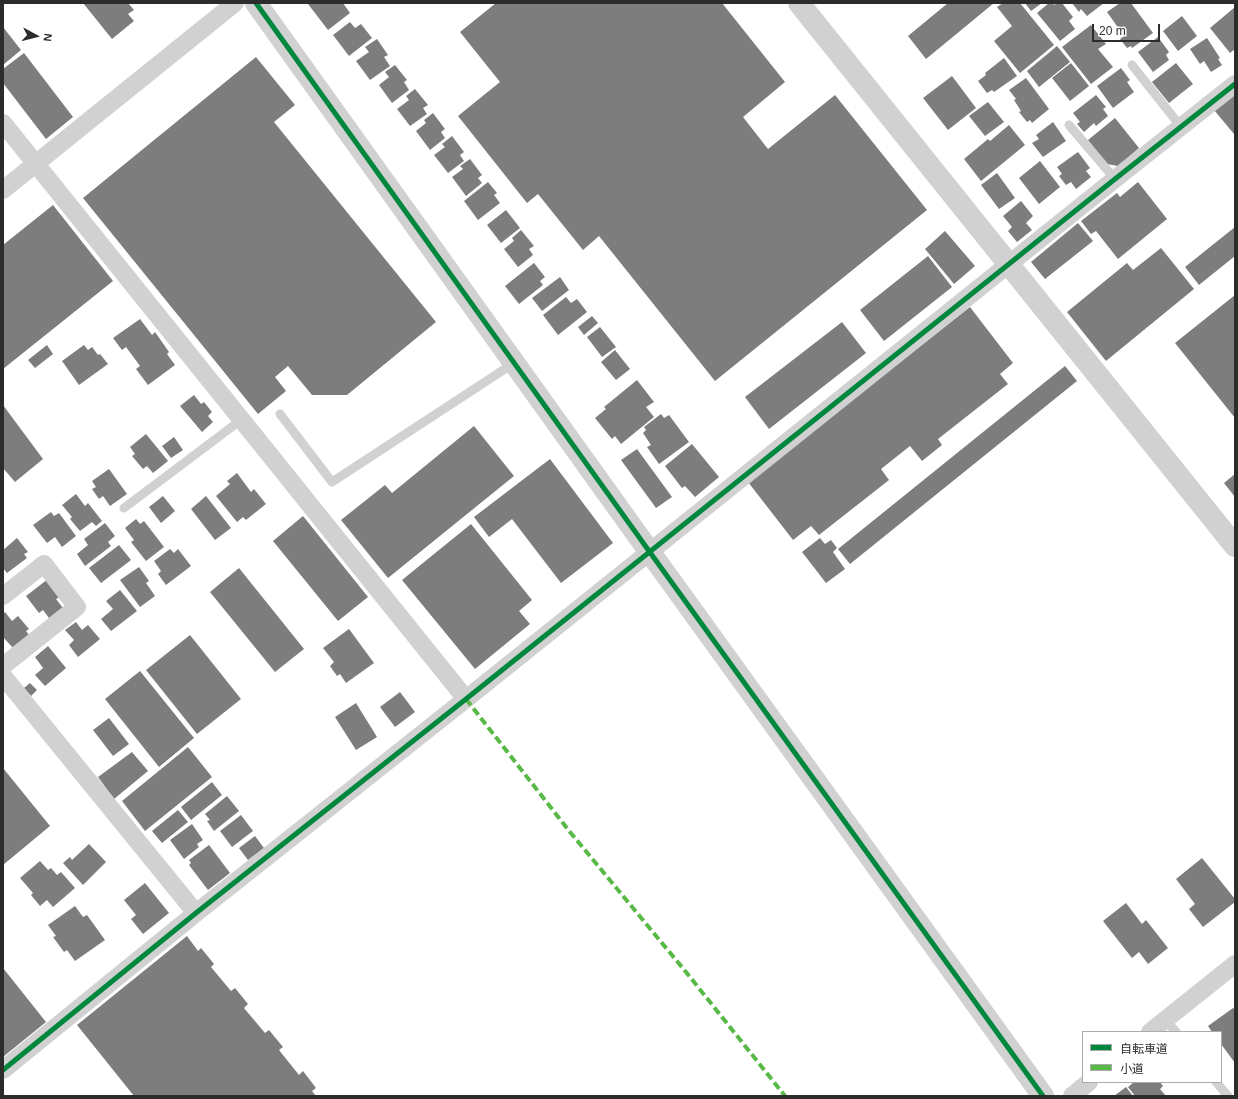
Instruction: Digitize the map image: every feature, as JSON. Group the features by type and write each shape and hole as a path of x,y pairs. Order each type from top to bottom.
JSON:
{"street":[{"path":"3,190 235,3"},
{"path":"256,3 649,552 1043,1096"},
{"path":"799,3 1235,546"},
{"path":"3,1070 196,913 466,699 1114,179 1235,84"},
{"path":"3,124 466,699"},
{"path":"3,596 44,564 77,607 3,666"},
{"path":"3,676 196,913"},
{"path":"1153,1031 1171,1025 1235,964"},
{"path":"1072,1096 1088,1083"}],"lane":[{"path":"1132,64 1181,127"},
{"path":"1069,125 1114,179"},
{"path":"280,414 332,482 514,363"},
{"path":"124,508 241,420"},
{"path":"1217,1083 1228,1096"}],"building":[{"path":"83,3 128,3 134,10 128,14 134,21 112,39"},
{"path":"343,3 350,13 328,30 308,4"},
{"path":"496,3 722,3 785,82 743,117 768,149 835,95 927,210 715,381 599,236 583,250 538,194 527,203 458,116 500,82 460,32"},
{"path":"948,3 994,3 926,59 908,36"},
{"path":"1003,3 1020,3 1054,45 1020,73 994,41 1012,26 997,7"},
{"path":"1025,3 1042,3 1031,11"},
{"path":"1049,3 1053,3 1054,5 1057,3 1062,3 1073,17 1069,21 1075,29 1060,41 1037,13"},
{"path":"1072,3 1104,3 1087,16 1081,9 1079,12"},
{"path":"1120,3 1131,3 1153,33 1132,48 1131,46 1127,48 1120,39 1124,36 1107,12"},
{"path":"1235,7 1235,49 1230,53 1210,28"},
{"path":"1182,16 1197,36 1178,51 1163,31"},
{"path":"350,22 355,28 361,24 372,38 349,56 333,35"},
{"path":"1091,25 1106,44 1098,49 1113,67 1091,84 1062,47"},
{"path":"3,27 21,50 3,65"},
{"path":"1158,37 1169,52 1166,55 1169,60 1153,72 1138,52"},
{"path":"1207,38 1220,58 1218,59 1222,65 1211,72 1204,61 1200,64 1190,49"},
{"path":"377,39 388,55 384,57 390,66 370,80 356,61 369,52 365,47"},
{"path":"1057,46 1070,62 1039,87 1027,71"},
{"path":"24,53 73,117 46,139 3,83 3,69"},
{"path":"256,57 295,105 274,122 436,322 347,395 312,395 288,366 275,377 286,391 258,414 83,198"},
{"path":"1004,58 1017,76 994,92 992,90 987,93 978,81 986,75 985,73"},
{"path":"1071,63 1089,86 1070,101 1052,78"},
{"path":"1176,63 1193,84 1169,103 1152,82"},
{"path":"395,65 407,80 404,82 409,90 392,103 379,85 389,77 385,72"},
{"path":"1121,68 1130,80 1127,82 1134,92 1113,108 1097,86"},
{"path":"952,76 976,108 948,130 923,98"},
{"path":"1026,78 1049,109 1032,123 1030,120 1027,122 1019,112 1021,111 1014,100 1016,99 1009,90"},
{"path":"415,89 428,105 423,108 427,114 410,126 397,109 409,100 406,96"},
{"path":"1235,93 1235,134 1234,134 1214,110"},
{"path":"1096,95 1106,107 1103,109 1108,116 1096,126 1094,123 1084,132 1077,124 1080,122 1073,113"},
{"path":"988,102 1004,122 985,136 969,116"},
{"path":"433,113 445,129 441,132 445,138 430,150 416,131 426,123 424,120"},
{"path":"1115,118 1139,148 1118,166 1107,164 1088,140"},
{"path":"1053,122 1066,141 1043,157 1032,143 1039,139 1036,135"},
{"path":"1009,125 1025,145 981,181 964,159 988,139 990,141"},
{"path":"452,136 464,152 460,155 464,161 448,173 434,155 445,147 442,144"},
{"path":"1078,152 1090,168 1086,171 1091,177 1076,189 1071,182 1066,185 1059,176 1062,174 1057,167"},
{"path":"470,159 482,175 478,178 482,183 466,196 452,177 463,169 460,166"},
{"path":"1040,161 1060,187 1039,204 1019,178"},
{"path":"997,173 1015,198 999,209 981,185"},
{"path":"488,182 497,193 494,195 500,203 478,220 464,201"},
{"path":"1138,182 1167,219 1118,259 1096,231 1091,234 1081,221 1117,193 1120,197"},
{"path":"1021,201 1033,216 1026,223 1032,230 1017,242 1008,231 1012,227 1003,216"},
{"path":"53,205 113,281 3,369 3,245"},
{"path":"506,210 520,228 501,243 487,225"},
{"path":"1078,223 1093,241 1045,279 1031,262"},
{"path":"1235,227 1235,256 1199,285 1185,267"},
{"path":"521,230 534,246 529,249 533,255 518,267 504,249 514,241 512,238"},
{"path":"945,231 975,266 954,284 925,249"},
{"path":"1161,248 1194,289 1106,361 1067,312 1127,263 1133,270"},
{"path":"928,256 952,287 884,341 860,310"},
{"path":"534,263 545,277 540,281 543,285 519,304 505,286"},
{"path":"560,277 569,290 542,311 532,298"},
{"path":"1235,295 1235,418 1175,343"},
{"path":"566,297 571,303 577,299 587,312 558,335 543,315"},
{"path":"970,307 1013,363 1000,374 1008,384 938,439 942,445 922,461 910,446 881,469 889,480 819,535 811,526 793,540 748,482"},
{"path":"592,316 598,323 584,335 578,327"},
{"path":"140,319 152,335 155,332 169,352 167,354 175,365 148,385 136,369 140,366 126,347 122,350 113,338"},
{"path":"842,322 866,353 769,429 745,397"},
{"path":"600,327 616,347 602,357 587,337"},
{"path":"47,345 53,354 35,368 28,360"},
{"path":"84,345 88,350 92,347 108,364 79,385 62,361"},
{"path":"615,350 630,369 616,380 601,362"},
{"path":"1065,366 1077,381 850,564 838,549"},
{"path":"637,380 654,402 646,407 654,417 621,444 615,436 612,439 595,418 606,409 604,407"},
{"path":"194,395 201,404 204,402 212,412 208,416 213,422 202,432 180,406"},
{"path":"3,405 43,459 15,482 3,468"},
{"path":"661,414 664,418 669,415 689,442 659,464 647,447 651,445 643,433 646,430 644,427"},
{"path":"474,426 514,476 388,578 341,520 385,485 392,493"},
{"path":"146,434 168,461 153,473 147,466 143,469 132,456 135,454 130,447"},
{"path":"174,437 183,450 171,458 162,446"},
{"path":"692,444 719,477 695,497 685,486 682,488 665,466"},
{"path":"637,449 672,497 656,508 621,460"},
{"path":"550,459 613,543 561,583 512,519 489,537 474,517"},
{"path":"109,469 127,494 110,506 103,496 99,499 92,489 96,487 92,481"},
{"path":"237,473 251,492 254,489 266,504 246,520 243,517 237,522 216,496 230,484 227,481"},
{"path":"1235,474 1235,497 1224,483"},
{"path":"76,494 85,506 88,503 102,521 96,526 92,522 80,531 70,519 72,517 62,505"},
{"path":"163,496 175,511 161,523 149,507"},
{"path":"206,496 231,528 215,540 191,509"},
{"path":"51,512 54,516 59,513 76,536 62,547 55,537 47,543 33,525"},
{"path":"303,516 368,597 338,621 273,541"},
{"path":"136,519 140,524 144,521 164,547 146,561 131,542 134,540 125,528"},
{"path":"105,523 115,536 108,542 111,546 85,566 77,554 88,545 84,539"},
{"path":"471,524 532,600 519,611 530,624 475,669 402,580"},
{"path":"17,538 28,552 24,554 27,558 7,573 3,568 3,550"},
{"path":"820,538 825,544 831,540 837,548 833,552 845,569 826,583 802,552"},
{"path":"119,545 131,560 101,583 89,568"},
{"path":"170,549 174,553 178,549 191,566 166,585 158,574 161,571 154,561"},
{"path":"139,567 149,581 146,583 155,596 140,607 120,580"},
{"path":"239,568 304,649 275,672 210,592"},
{"path":"48,579 61,596 56,599 63,608 49,618 43,610 39,613 26,596"},
{"path":"120,590 137,611 111,631 101,619 113,609 106,601"},
{"path":"5,612 12,621 18,616 29,629 26,631 29,635 13,648 3,637 3,614"},
{"path":"76,622 82,630 88,625 100,639 78,657 69,645 74,640 65,630"},
{"path":"349,629 374,663 346,683 340,674 337,676 330,666 334,662 323,648"},
{"path":"190,635 241,699 197,734 146,670"},
{"path":"48,646 66,668 45,686 35,675 43,668 35,657"},
{"path":"140,671 194,738 159,767 105,699"},
{"path":"30,683 37,690 31,696 24,688"},
{"path":"400,692 415,712 395,727 380,707"},
{"path":"356,703 377,737 356,750 335,717"},
{"path":"109,718 129,744 113,756 93,730"},
{"path":"188,747 212,777 145,831 122,801"},
{"path":"132,752 148,771 114,799 98,777"},
{"path":"3,768 50,826 3,865"},
{"path":"212,782 222,795 191,820 181,807"},
{"path":"227,796 239,811 214,831 207,821 210,820 205,814"},
{"path":"178,810 188,822 162,843 152,831"},
{"path":"241,815 253,831 232,847 220,831"},
{"path":"192,824 203,840 197,844 199,847 184,859 170,840"},
{"path":"255,836 264,848 248,860 239,848"},
{"path":"89,844 106,862 83,885 63,863 70,857 72,860"},
{"path":"209,845 230,873 208,890 189,865 191,863 189,860"},
{"path":"1202,858 1235,899 1235,902 1203,927 1189,909 1195,904 1176,879"},
{"path":"40,861 48,870 51,868 57,875 61,872 75,888 53,907 47,900 40,906 31,895 33,893 20,878"},
{"path":"145,883 169,913 143,934 131,919 136,915 124,900"},
{"path":"1126,903 1142,924 1146,920 1168,948 1148,964 1139,952 1132,958 1103,921"},
{"path":"75,906 83,917 87,915 105,940 75,961 67,950 64,952 53,937 56,936 48,925"},
{"path":"187,936 198,951 201,948 214,964 211,967 231,991 235,988 248,1004 244,1008 265,1033 269,1030 283,1047 279,1050 299,1075 303,1071 316,1088 312,1091 316,1096 134,1096 77,1025"},
{"path":"3,968 46,1022 3,1057"},
{"path":"1233,1008 1235,1010 1235,1063 1222,1045 1222,1031 1211,1031 1208,1026"},
{"path":"1133,1083 1161,1083 1163,1086 1160,1089 1166,1096 1135,1096 1128,1087"},
{"path":"1126,1087 1133,1096 1114,1096"}],"marked path":[{"path":"466,699 570,832 686,972 785,1096"}],"cycle path":[{"path":"256,3 649,551 1043,1096"},
{"path":"3,1070 196,913 1235,84"}]}
